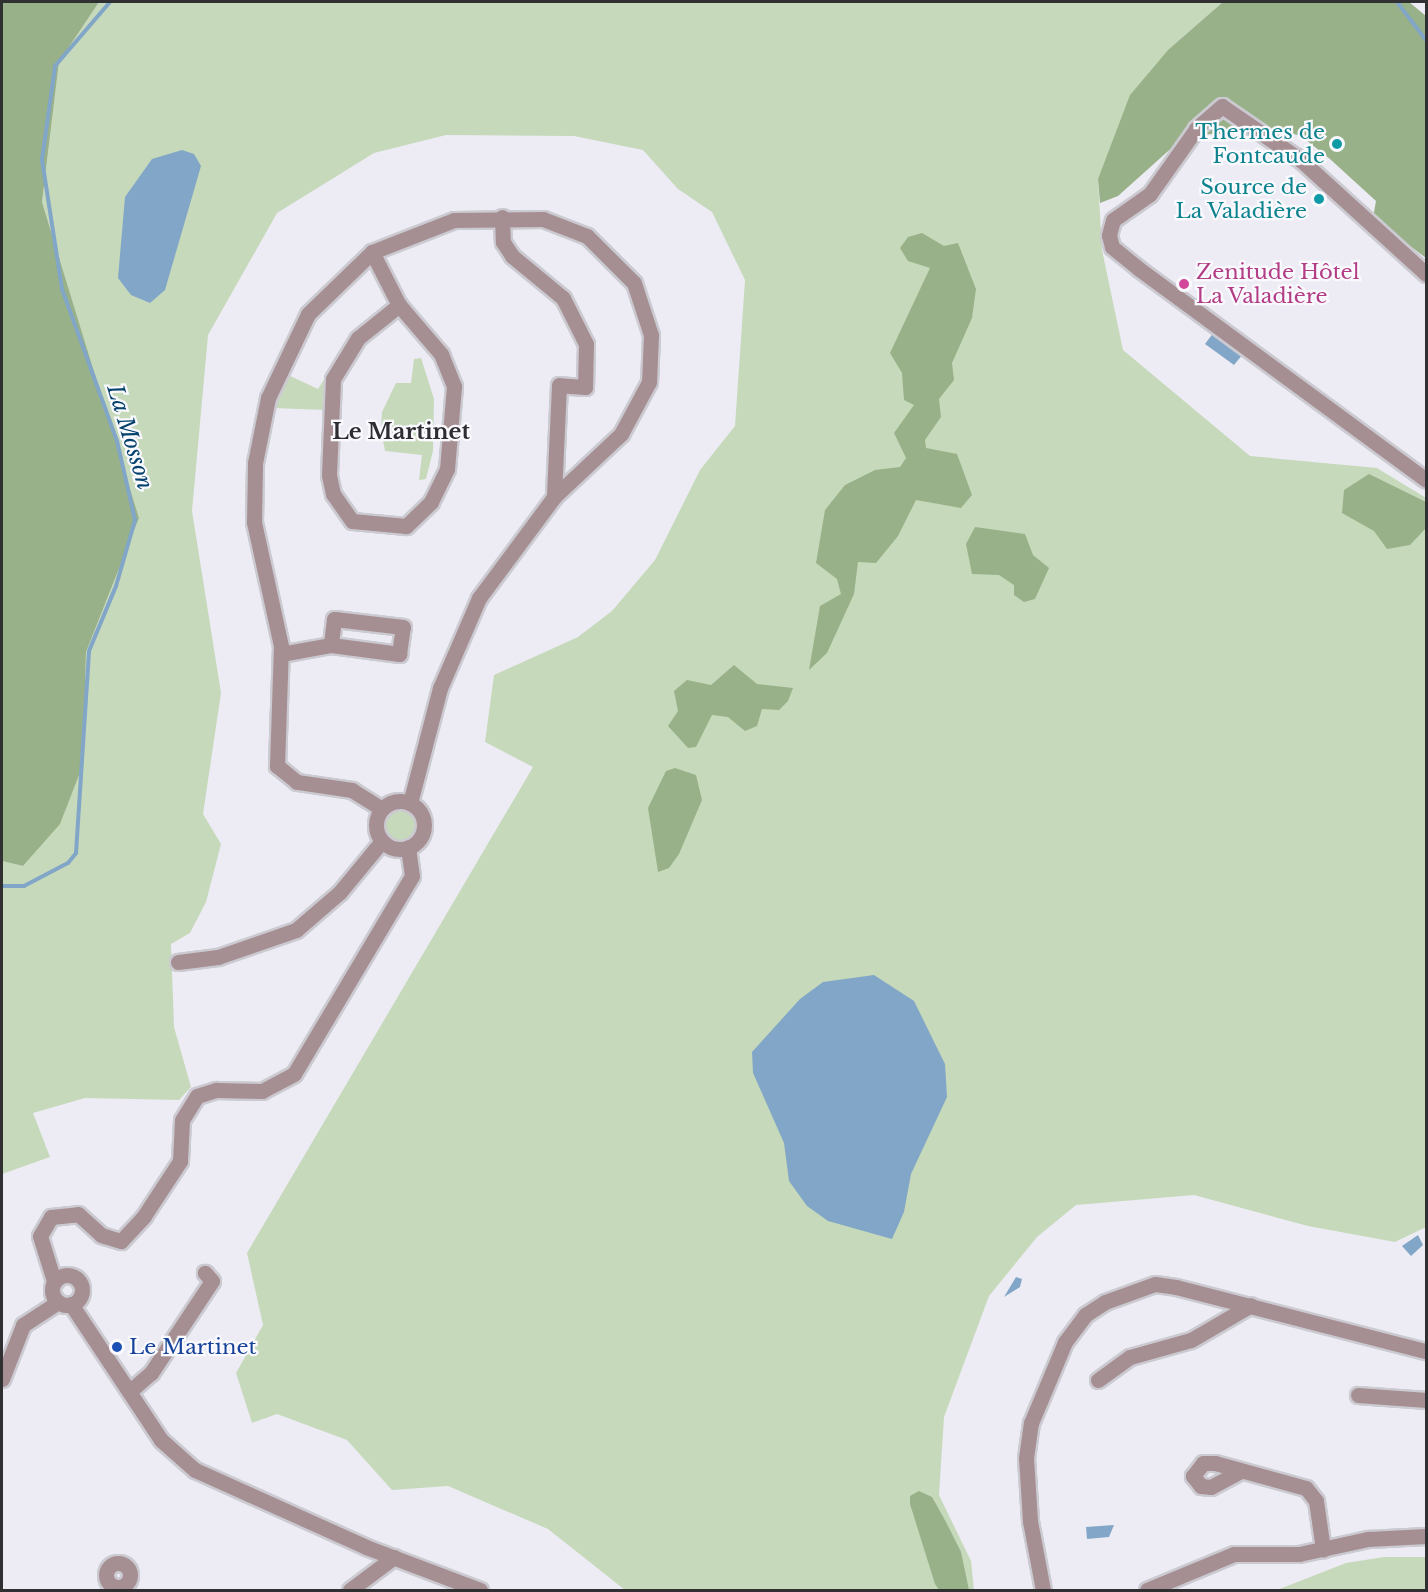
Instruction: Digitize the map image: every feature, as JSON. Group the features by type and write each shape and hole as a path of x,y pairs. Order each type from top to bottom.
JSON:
{"street":[{"path":"1426,274 1302,161 1221,106 1196,129 1150,194 1113,220 1109,235 1112,247 1426,480"},
{"path":"502,217 503,242 512,256 563,298 586,344 585,387 559,385 554,497"},
{"path":"382,809 352,790 297,782 282,773 281,654 254,522 262,422 280,367 308,314 372,252 454,220 502,217 543,219 587,236 623,267 650,328 649,382 635,416 554,497 507,555 466,622 440,688 410,803"},
{"path":"372,252 399,306 441,354 454,404 443,481 406,526 352,520 333,494 328,475 333,379 358,338 399,306"},
{"path":"281,654 331,645 399,654 403,627 334,619 331,645"},
{"path":"382,841 376,828 382,809 395,801 410,803 424,822 420,837 408,847"},
{"path":"382,841 408,847"},
{"path":"178,962 210,959 296,930 340,892 382,841"},
{"path":"408,847 412,876 294,1074 262,1091 216,1090 197,1096 182,1120 180,1161 130,1234 113,1242 78,1214 58,1214 40,1236 59,1291 83,1316 161,1440 195,1470 394,1557 480,1590"},
{"path":"130,1391 151,1373 213,1281 205,1274"},
{"path":"1043,1590 1035,1571 1026,1458 1045,1379 1065,1342 1085,1315 1105,1302 1155,1284 1251,1305 1426,1351"},
{"path":"2,1379 23,1325 59,1291"},
{"path":"1098,1380 1130,1357 1191,1340 1251,1305"},
{"path":"1358,1395 1426,1400"},
{"path":"1241,1472 1306,1488 1316,1501 1323,1549"},
{"path":"1147,1590 1234,1554 1323,1549 1368,1539 1426,1536"},
{"path":"350,1590 394,1557"}],"green space":[{"path":"2,2 99,2 59,62 42,202 139,518 86,652 83,765 60,824 23,866 2,861"},
{"path":"99,2 1223,2 1169,49 1098,179 1102,250 1123,350 1250,456 1377,468 1426,498 1426,1227 1395,1242 1308,1226 1194,1195 1076,1205 1037,1237 989,1296 944,1417 939,1495 971,1561 974,1590 625,1590 548,1529 448,1486 392,1490 347,1440 277,1414 252,1423 236,1373 263,1325 247,1253 533,767 485,742 494,675 578,637 612,611 655,560 700,470 735,426 745,280 712,212 678,189 643,150 574,136 446,135 374,153 277,213 208,335 192,511 221,693 203,814 221,844 206,902 190,933 171,944 174,1027 191,1087 179,1100 85,1098 33,1113 50,1157 2,1174 2,861 23,866 60,823 83,765 86,652 139,518 42,202 59,62"},
{"path":"1223,2 1409,2 1426,16 1426,258 1373,218 1376,201 1330,159 1301,136 1279,130 1197,135 1176,144 1118,196 1100,203 1098,179 1130,95 1169,49"},
{"path":"922,233 944,246 958,243 976,289 972,318 952,363 954,380 939,399 941,417 925,440 926,448 957,454 972,495 961,508 916,500 898,536 876,563 858,562 854,594 827,653 809,670 820,606 841,594 837,579 816,563 825,510 845,485 875,470 900,467 906,458 894,433 914,405 904,400 902,373 890,353 930,268 908,261 900,248 908,237"},
{"path":"421,358 434,399 433,451 426,479 419,480 422,455 385,451 381,429 382,412 396,383 411,383 414,359"},
{"path":"288,375 318,389 327,375 326,410 273,408"},
{"path":"1369,474 1426,502 1426,528 1410,545 1387,549 1374,531 1342,513 1344,490"},
{"path":"975,527 1025,534 1033,555 1049,568 1035,599 1024,602 1014,595 1014,585 999,575 972,574 966,544"},
{"path":"734,665 757,684 793,688 788,701 779,710 762,709 757,726 745,731 728,717 712,715 696,747 688,748 668,726 678,711 674,691 687,680 711,685"},
{"path":"675,768 696,775 702,800 679,854 669,868 658,872 648,808 666,771"},
{"path":"400,808 412,813 417,825 412,837 400,842 388,837 383,825 388,813"},
{"path":"919,1491 932,1497 946,1522 961,1552 969,1590 939,1590 935,1584 910,1504 910,1496"},
{"path":"1384,1557 1426,1557 1426,1590 1277,1590 1346,1563"}],"water":[{"path":"182,150 194,154 201,166 165,290 150,303 131,295 118,278 125,197 152,159"},
{"path":"1214,332 1243,354 1234,365 1205,344"},
{"path":"874,975 914,1001 945,1064 947,1097 911,1174 904,1212 892,1239 828,1221 807,1206 789,1181 784,1143 753,1073 752,1052 800,999 823,982"},
{"path":"1418,1235 1423,1245 1411,1256 1402,1246"},
{"path":"1016,1277 1022,1279 1020,1287 1004,1297"},
{"path":"1114,1525 1109,1537 1087,1539 1086,1527"}],"waterway":[{"name":"La Mosson","path":"2,886 24,886 68,863 76,853 89,651 116,586 135,520 117,441 62,289 42,160 55,66 110,2"},
{"name":"La Mosson","path":"1397,2 1426,40"}],"place":[{"name":"Thermes de Fontcaude","path":"1337,144"},
{"name":"Source de La Valadière","path":"1319,199"},
{"name":"Zenitude Hôtel La Valadière","path":"1184,284"},
{"name":"Le Martinet","path":"117,1347"}],"district":[{"name":"Le Martinet","path":"401,432"}]}
